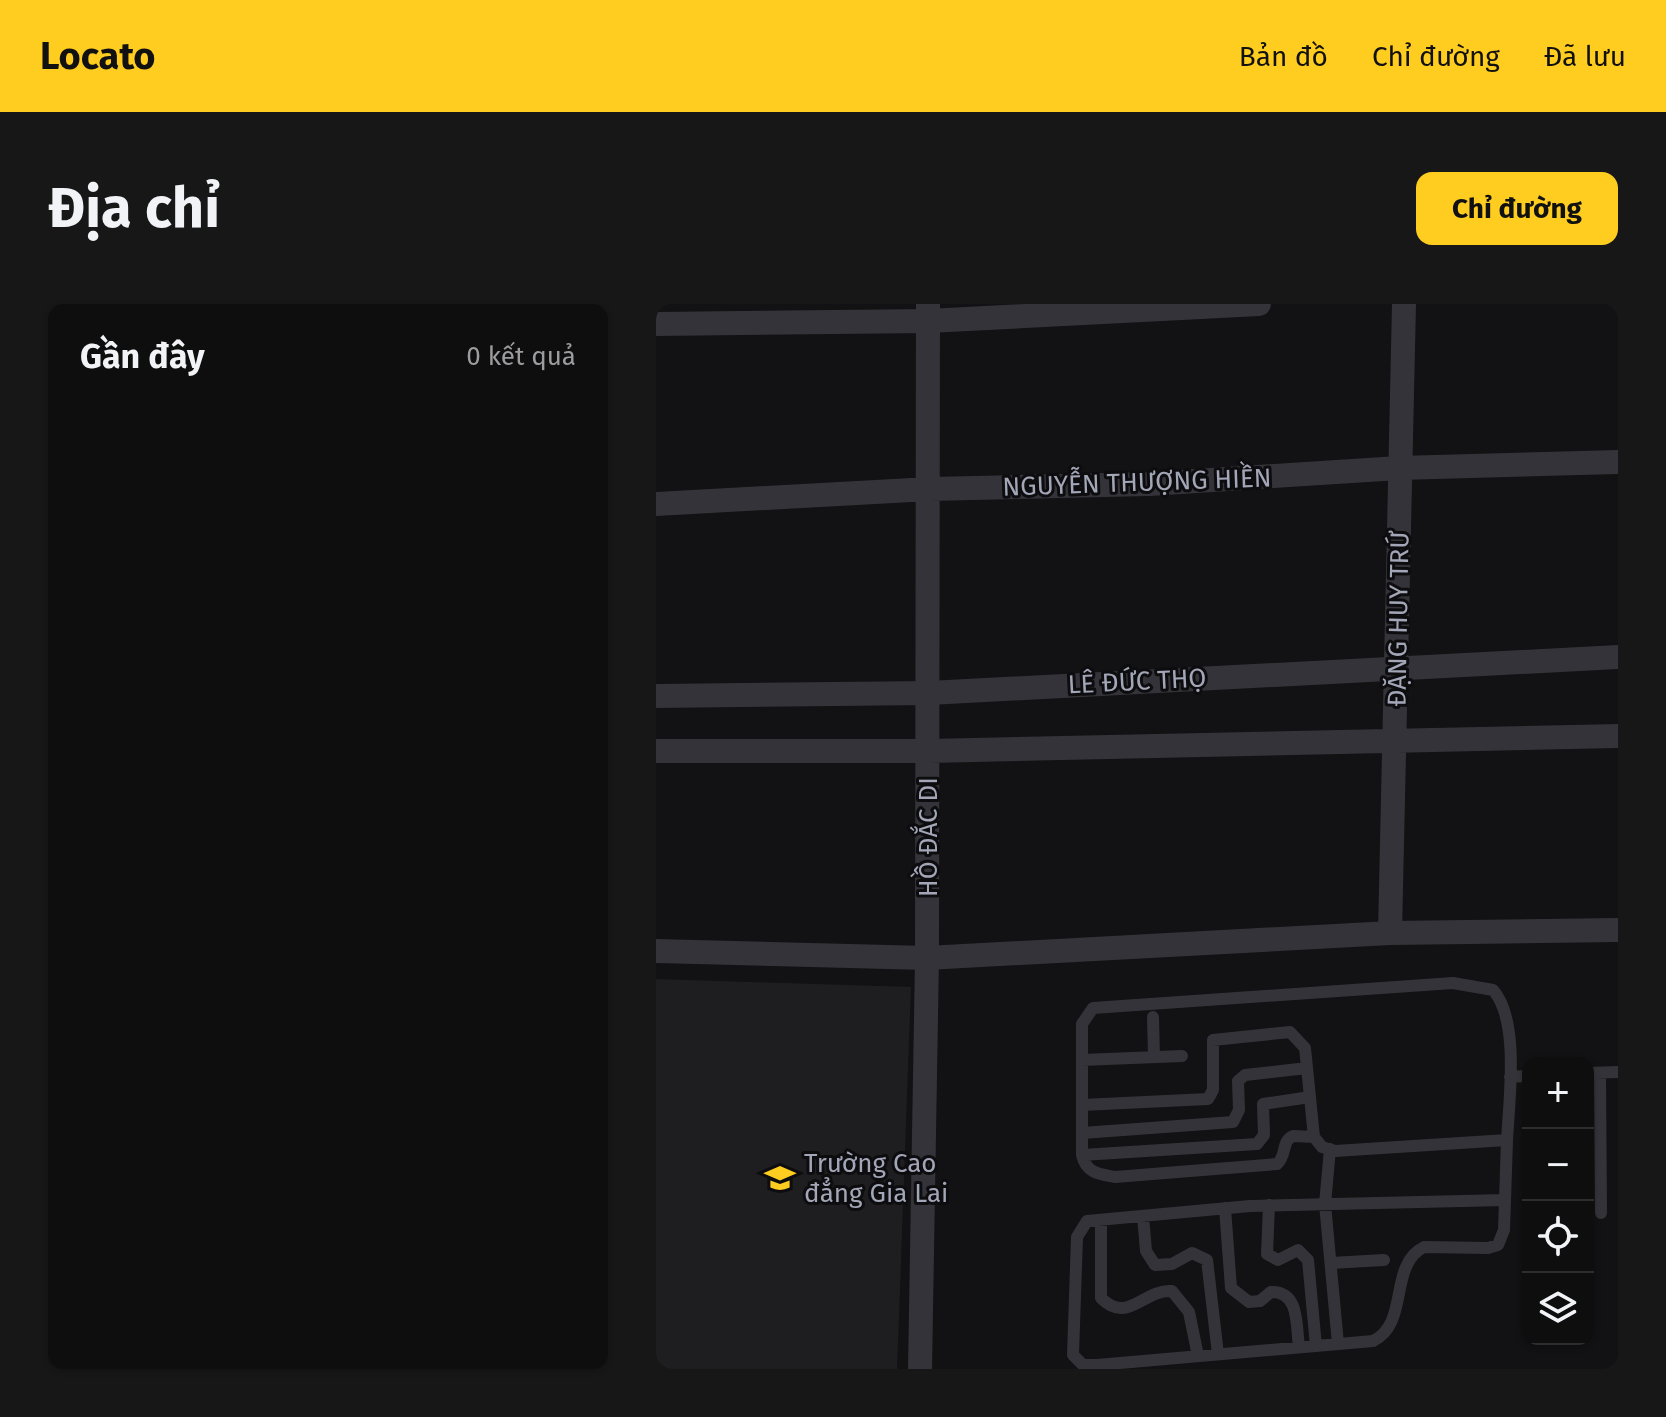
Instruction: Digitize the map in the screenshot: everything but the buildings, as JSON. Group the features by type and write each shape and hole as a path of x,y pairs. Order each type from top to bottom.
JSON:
{"street":[{"path":"656,324 928,312 1259,304"},
{"name":"ĐẶNG HUY TRỨ","path":"1390,933 1404,304"},
{"name":"HỒ ĐẮC DI","path":"920,1369 929,751 928,312"},
{"name":"NGUYỄN THƯỢNG HIỀN","path":"656,504 930,489 1220,481 1399,468 1618,462"},
{"name":"LÊ ĐỨC THỌ","path":"656,696 929,693 1618,657"},
{"path":"656,751 929,751 1618,736"},
{"path":"656,951 927,958 1390,933 1618,930"}],"lane":[{"path":"1505,1200 1269,1205 1087,1221 1077,1237 1073,1355 1083,1365 1097,1365 1373,1341 1383,1336 1395,1315 1410,1259 1416,1251 1424,1247 1488,1248 1498,1245 1504,1230 1510,1077 1506,1010 1501,999 1485,986 1453,983 1093,1008 1082,1024 1082,1155 1085,1165 1098,1174 1115,1177 1277,1164 1289,1137 1314,1137 1330,1149 1507,1140"},
{"path":"1153,1017 1154,1057"},
{"path":"1082,1105 1208,1099 1213,1090 1211,1042 1220,1037 1294,1034 1305,1048 1314,1137"},
{"path":"1082,1060 1182,1056"},
{"path":"1082,1133 1233,1122 1239,1110 1238,1081 1245,1075 1307,1068"},
{"path":"1601,1213 1594,1073 1618,1072"},
{"path":"1510,1077 1522,1076"},
{"path":"1082,1155 1257,1144 1264,1135 1263,1104 1310,1097"},
{"path":"1330,1149 1325,1204 1338,1344"},
{"path":"1269,1205 1267,1254 1278,1260 1298,1250 1308,1260 1316,1346"},
{"path":"1225,1208 1231,1288 1249,1302 1260,1301 1271,1292 1284,1294 1294,1304 1299,1347"},
{"path":"1143,1216 1146,1251 1155,1265 1172,1264 1192,1253 1207,1260 1218,1354"},
{"path":"1101,1220 1101,1298 1115,1309 1124,1310 1162,1290 1172,1291 1189,1312 1198,1356"},
{"path":"1331,1263 1384,1260"}],"shaded area":[{"name":"Trường Cao đẳng Gia Lai","path":"656,979 911,987 897,1369 656,1369"}],"place":[{"name":"Trường Cao đẳng Gia Lai","path":"780,1178"}]}
